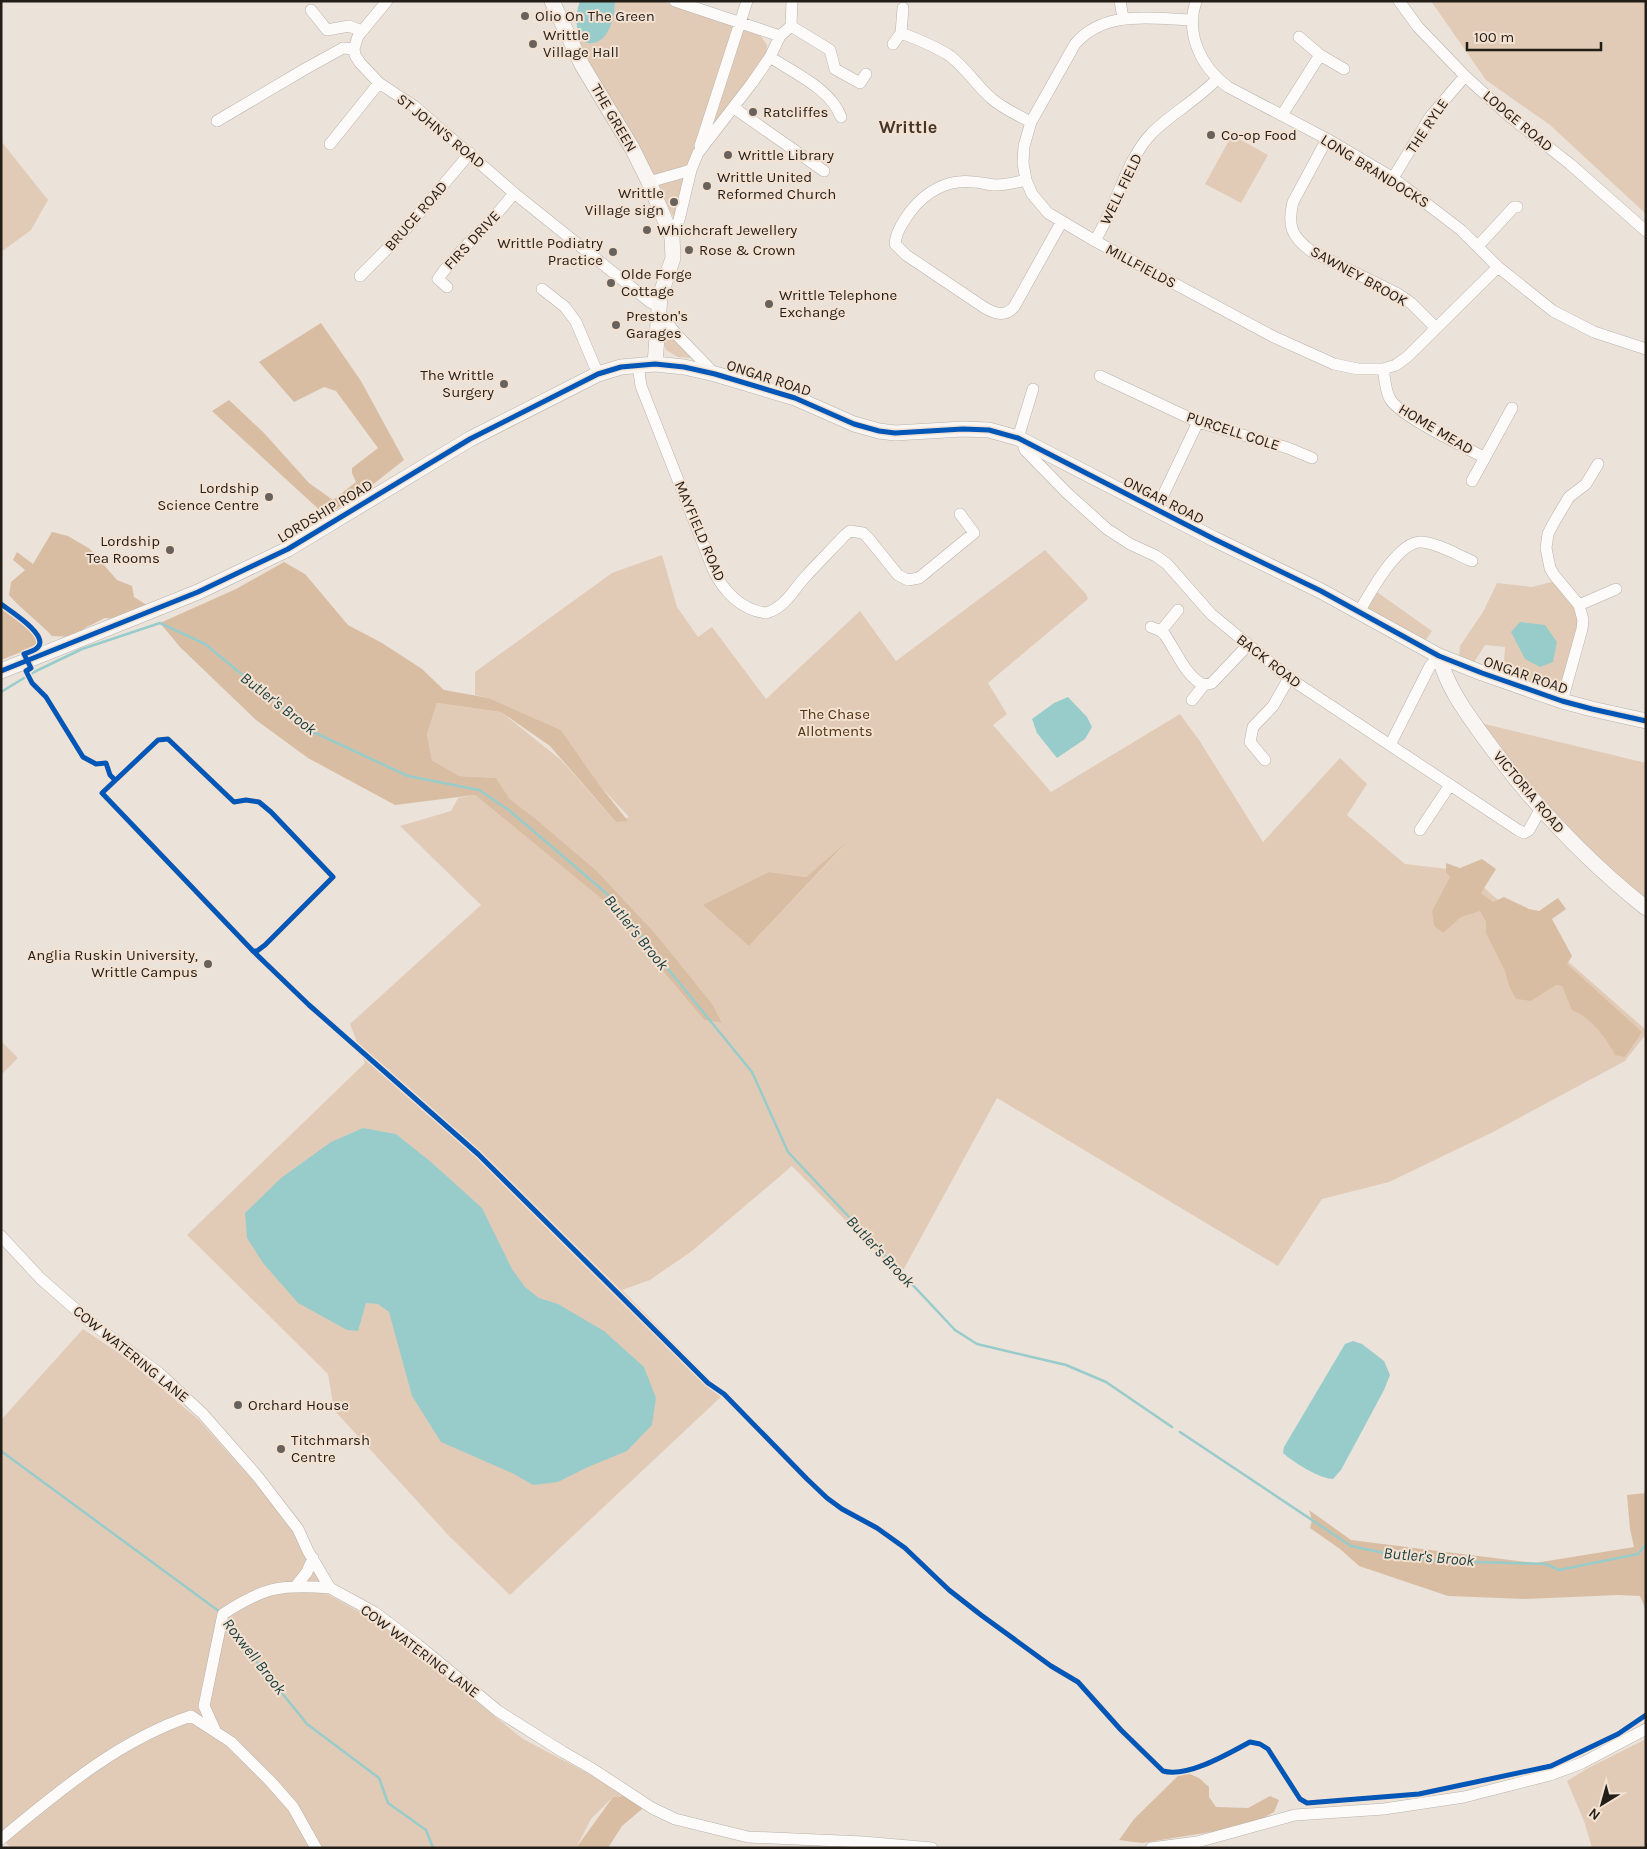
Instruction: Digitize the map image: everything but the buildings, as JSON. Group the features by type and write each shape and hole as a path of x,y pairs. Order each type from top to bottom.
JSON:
{"street":[{"name":"THE GREEN","path":"552,1 582,65 632,148 649,182 672,237"},
{"path":"675,1 780,36 791,26 792,1"},
{"name":"THE GREEN","path":"655,364 660,296 672,258 672,237 679,220 692,170 747,1"},
{"path":"1120,1 1122,18"},
{"name":"LONG BRANDOCKS","path":"1196,1 1192,20 1196,43 1205,64 1217,79 1228,87 1327,139 1393,178 1438,212 1538,301 1566,319 1594,332 1646,349"},
{"name":"LODGE ROAD","path":"1399,1 1418,27 1465,76 1509,116 1570,164 1646,231"},
{"path":"217,121 320,60 344,48 354,49 358,36 384,2"},
{"path":"893,44 900,33 903,8"},
{"path":"310,10 327,30 348,26 362,30"},
{"name":"MILLFIELDS","path":"1192,20 1122,18 1093,28 1079,39 1067,56 1031,122 1024,146 1023,162 1026,180 1032,194 1048,213 1061,223 1272,336 1334,364 1358,369 1383,369 1396,364 1406,357 1498,267"},
{"path":"791,26 830,50 835,69 860,83 866,74"},
{"path":"900,33 922,41 949,56 960,64 991,98 1002,107 1031,122"},
{"name":"THE GREEN","path":"698,153 734,108 770,57 780,36"},
{"path":"1299,37 1320,55 1344,69"},
{"name":"ST JOHN'S ROAD","path":"354,49 360,63 379,83 414,106 514,193 659,309"},
{"path":"1282,115 1320,55"},
{"path":"770,57 824,92 833,102 840,117"},
{"name":"THE RYLE","path":"1393,178 1430,117 1465,76"},
{"name":"WELL FIELD","path":"1095,241 1111,210 1131,163 1142,145 1152,133 1200,97 1217,79"},
{"path":"330,144 379,83"},
{"path":"734,108 824,171"},
{"name":"SAWNEY BROOK","path":"1327,139 1293,202 1290,212 1290,223 1294,234 1311,251 1398,294 1411,303 1436,328"},
{"name":"BRUCE ROAD","path":"360,276 401,235 470,153"},
{"path":"649,182 692,170"},
{"path":"1026,180 996,185 972,181 958,182 935,189 921,198 908,215 898,231 895,244 906,255 985,308 994,313 1004,314 1014,307 1061,223"},
{"name":"FIRS DRIVE","path":"447,287 438,279 445,268 494,218 514,193"},
{"path":"1478,246 1514,207 1517,207"},
{"path":"542,289 566,307 576,322 598,374"},
{"name":"ONGAR ROAD","path":"659,309 676,334 715,374"},
{"name":"ONGAR ROAD","path":"655,364 684,366 796,398 854,424 879,431 895,433 963,429 989,430 1020,439 1156,510 1321,591 1439,656 1562,701 1646,721"},
{"name":"LORDSHIP ROAD","path":"1,671 198,592 288,549 470,439 598,374 638,365 655,364"},
{"name":"MAYFIELD ROAD","path":"638,365 641,386 713,569 727,592 744,606 766,613 781,606 789,599 807,575 850,531 863,533 869,538 903,578 914,580 919,578 974,534 960,514"},
{"name":"HOME MEAD","path":"1383,369 1390,398 1396,406 1413,418 1485,458"},
{"name":"PURCELL COLE","path":"1100,376 1198,422 1288,448 1312,458"},
{"path":"1020,439 1033,389"},
{"name":"HOME MEAD","path":"1472,481 1512,408"},
{"path":"1156,510 1198,422"},
{"name":"BACK ROAD","path":"1020,439 1025,450 1079,505 1119,537 1162,559 1211,614 1289,678 1518,830 1524,832 1529,830 1540,810"},
{"path":"1562,701 1583,620 1579,605 1550,568 1547,558 1547,541 1553,524 1569,497 1586,484 1598,464"},
{"path":"1359,612 1389,565 1411,543 1428,543 1472,561"},
{"path":"1579,605 1616,589"},
{"path":"1178,610 1156,629 1172,644 1189,672 1204,685"},
{"path":"1192,700 1204,685 1212,683 1248,645"},
{"path":"1390,745 1430,666 1439,656"},
{"name":"VICTORIA ROAD","path":"1439,656 1448,683 1455,695 1492,749 1540,810 1613,882 1646,908"},
{"path":"1265,760 1250,742 1253,727 1273,706 1289,678"},
{"path":"1420,830 1450,786"},
{"name":"COW WATERING LANE","path":"1,1236 41,1279 90,1322 159,1373 203,1414 258,1477 298,1529 330,1588 374,1612 418,1645 498,1711 652,1808 675,1819 748,1837 863,1842 932,1848"},
{"path":"296,1586 307,1572 313,1558"},
{"path":"215,1730 204,1706 223,1614 244,1600 270,1588 296,1586 330,1588"},
{"path":"1,1839 67,1785 110,1756 164,1725 191,1716 204,1706"},
{"path":"191,1716 231,1742 293,1808 316,1848"},
{"path":"1151,1848 1197,1842 1295,1815 1384,1809 1464,1797 1550,1775 1582,1763 1646,1729"}],"green space":[{"path":"615,1 661,1 761,36 767,45 767,55 709,135 700,132 674,218 627,131 597,82 579,42 577,29 583,41 588,44 615,8"},
{"path":"1431,1 1646,1 1646,214 1550,125 1486,80"},
{"path":"1232,135 1268,155 1241,203 1205,184"},
{"path":"1,141 48,200 31,230 1,252"},
{"path":"664,327 693,358 678,357 666,350 663,340"},
{"name":"The Chase Allotments","path":"1045,550 1086,594 1088,599 988,683 1007,714 993,725 1051,792 1180,714 1199,740 1263,842 1340,758 1367,784 1347,815 1405,864 1465,871 1646,1030 1646,1034 1625,1061 1493,1132 1389,1182 1322,1199 1278,1266 997,1098 900,1276 792,1166 692,1251 650,1280 622,1290 724,1394 510,1595 450,1537 334,1410 328,1374 187,1235 365,1063 350,1024 481,905 400,826 451,811 458,798 475,795 604,901 704,1020 721,1023 654,932 597,871 510,799 496,778 459,776 432,760 427,734 437,703 501,712 561,760 616,822 629,817 601,787 561,730 489,698 475,695 475,672 612,573 662,555 677,607 698,637 712,627 766,699 860,611 896,661","holes":["843,847 749,946 769,872 806,877"]},
{"path":"1559,580 1579,614 1577,631 1561,698 1503,675 1505,647 1485,645 1473,664 1459,659 1460,646 1483,612 1497,583 1532,587"},
{"path":"1374,590 1432,631 1421,647 1359,612"},
{"path":"1472,721 1646,763 1646,908 1613,882"},
{"path":"1,1041 18,1058 1,1075"},
{"path":"83,1329 123,1356 198,1419 259,1487 308,1551 329,1595 378,1622 523,1739 595,1777 626,1796 613,1797 591,1819 576,1848 11,1848 1,1838 1,1420"},
{"path":"1646,1739 1646,1848 1592,1848 1584,1821 1567,1781 1590,1767"}],"shaded area":[{"path":"321,323 361,381 404,460 367,489 326,516 212,411 229,400 264,433 309,483 333,500 356,482 352,468 378,448 336,391 324,387 294,402 259,362"},
{"path":"52,532 68,536 90,549 117,580 132,586 134,597 147,605 116,619 105,618 85,628 73,637 52,636 9,595 11,582 25,570 13,560 17,552 33,564"},
{"path":"284,562 305,574 348,625 382,643 422,669 444,690 489,698 561,730 601,787 628,821 616,822 550,746 501,712 437,703 427,734 432,760 459,776 496,778 510,799 597,871 654,932 712,1004 722,1023 704,1020 604,901 475,795 395,805 308,758 256,720 180,647 160,623 236,589"},
{"path":"4,604 31,627 36,639 36,646 1,660 1,606"},
{"path":"847,842 749,946 703,905 769,872 806,877"},
{"path":"1482,859 1496,869 1481,893 1493,902 1504,897 1529,909 1539,911 1558,898 1566,909 1552,919 1572,956 1567,964 1642,1032 1625,1057 1615,1055 1597,1029 1579,1013 1572,1010 1562,986 1556,985 1531,1001 1516,999 1509,986 1505,971 1486,933 1486,922 1480,911 1461,917 1443,933 1434,926 1432,911 1450,877 1446,872 1446,863 1460,868"},
{"path":"1646,1493 1646,1610 1640,1596 1618,1595 1525,1599 1448,1596 1359,1566 1340,1549 1310,1528 1312,1520 1309,1510 1351,1540 1535,1563 1634,1547 1630,1529 1627,1495"},
{"path":"1183,1771 1199,1778 1209,1787 1209,1797 1216,1807 1248,1808 1270,1796 1279,1800 1274,1812 1236,1828 1142,1843 1119,1840 1134,1819"},
{"path":"626,1796 638,1801 642,1809 622,1826 608,1848 576,1848 613,1797"}],"water":[{"path":"580,1 615,1 612,23 600,41 586,43 579,34 577,12"},
{"path":"1520,622 1545,625 1557,642 1553,662 1540,667 1525,659 1511,632"},
{"path":"1068,697 1087,717 1092,727 1085,739 1057,758 1037,733 1032,719 1054,703"},
{"path":"363,1128 396,1134 431,1162 482,1208 512,1269 525,1287 539,1298 558,1304 604,1331 644,1367 656,1398 652,1425 627,1451 558,1482 533,1485 512,1473 441,1442 412,1396 389,1312 378,1304 366,1303 358,1331 347,1330 298,1303 263,1263 247,1238 245,1213 281,1178 331,1142"},
{"path":"1353,1341 1362,1344 1384,1361 1390,1375 1384,1390 1341,1470 1333,1479 1314,1473 1283,1453 1284,1447 1345,1344"}],"waterway":[{"name":"Butler's Brook","path":"1,692 34,672 82,649 160,623 205,644 311,731 408,776 479,790 510,811 606,893 752,1072 788,1152 955,1330 977,1344 1066,1365 1106,1382 1172,1427"},
{"name":"Butler's Brook","path":"1180,1432 1351,1546 1403,1557 1442,1561 1546,1564 1559,1570 1638,1554 1646,1544"},
{"name":"Roxwell Brook","path":"1,1451 220,1612"},
{"name":"Roxwell Brook","path":"227,1620 248,1651 307,1724 379,1778 388,1803 426,1830 433,1848"}],"cycle path":[{"path":"1,671 198,592 288,549 470,439 598,374 621,367 655,364 684,367 715,374 795,398 854,424 879,431 895,433 963,429 989,430 1018,438 1214,539 1321,591 1439,656 1562,701 1646,721"},
{"path":"1,604 34,630 38,636 40,642 38,647 24,654 31,668 26,671 32,683 46,697 83,757 96,764 106,763 110,775 115,780"},
{"path":"253,951 257,951 265,945 333,877 271,812 259,802 246,800 234,802 168,739 158,740 102,793 253,951 309,1005 478,1154 708,1383 724,1394 827,1498 842,1509 877,1528 905,1548 949,1590 981,1615 1051,1666 1078,1682 1121,1730 1163,1771 1184,1771 1195,1768 1207,1764 1250,1742 1260,1744 1268,1749 1300,1799 1307,1803 1419,1794 1551,1766 1618,1734 1646,1715"}],"place":[{"name":"Olio On The Green","path":"525,16"},
{"name":"Writtle Village Hall","path":"533,44"},
{"name":"Ratcliffes","path":"753,112"},
{"name":"Co-op Food","path":"1211,135"},
{"name":"Writtle Library","path":"728,155"},
{"name":"Writtle United Reformed Church","path":"707,186"},
{"name":"Writtle Village sign","path":"674,202"},
{"name":"Whichcraft Jewellery","path":"647,230"},
{"name":"Rose & Crown","path":"689,250"},
{"name":"Writtle Podiatry Practice","path":"613,252"},
{"name":"Olde Forge Cottage","path":"611,283"},
{"name":"Writtle Telephone Exchange","path":"769,304"},
{"name":"Preston's Garages","path":"616,325"},
{"name":"The Writtle Surgery","path":"504,384"},
{"name":"Lordship Science Centre","path":"269,497"},
{"name":"Lordship Tea Rooms","path":"170,550"},
{"name":"Anglia Ruskin University, Writtle Campus","path":"208,964"},
{"name":"Orchard House","path":"238,1405"},
{"name":"Titchmarsh Centre","path":"281,1449"}],"district":[{"name":"Writtle","path":"908,127"}]}
